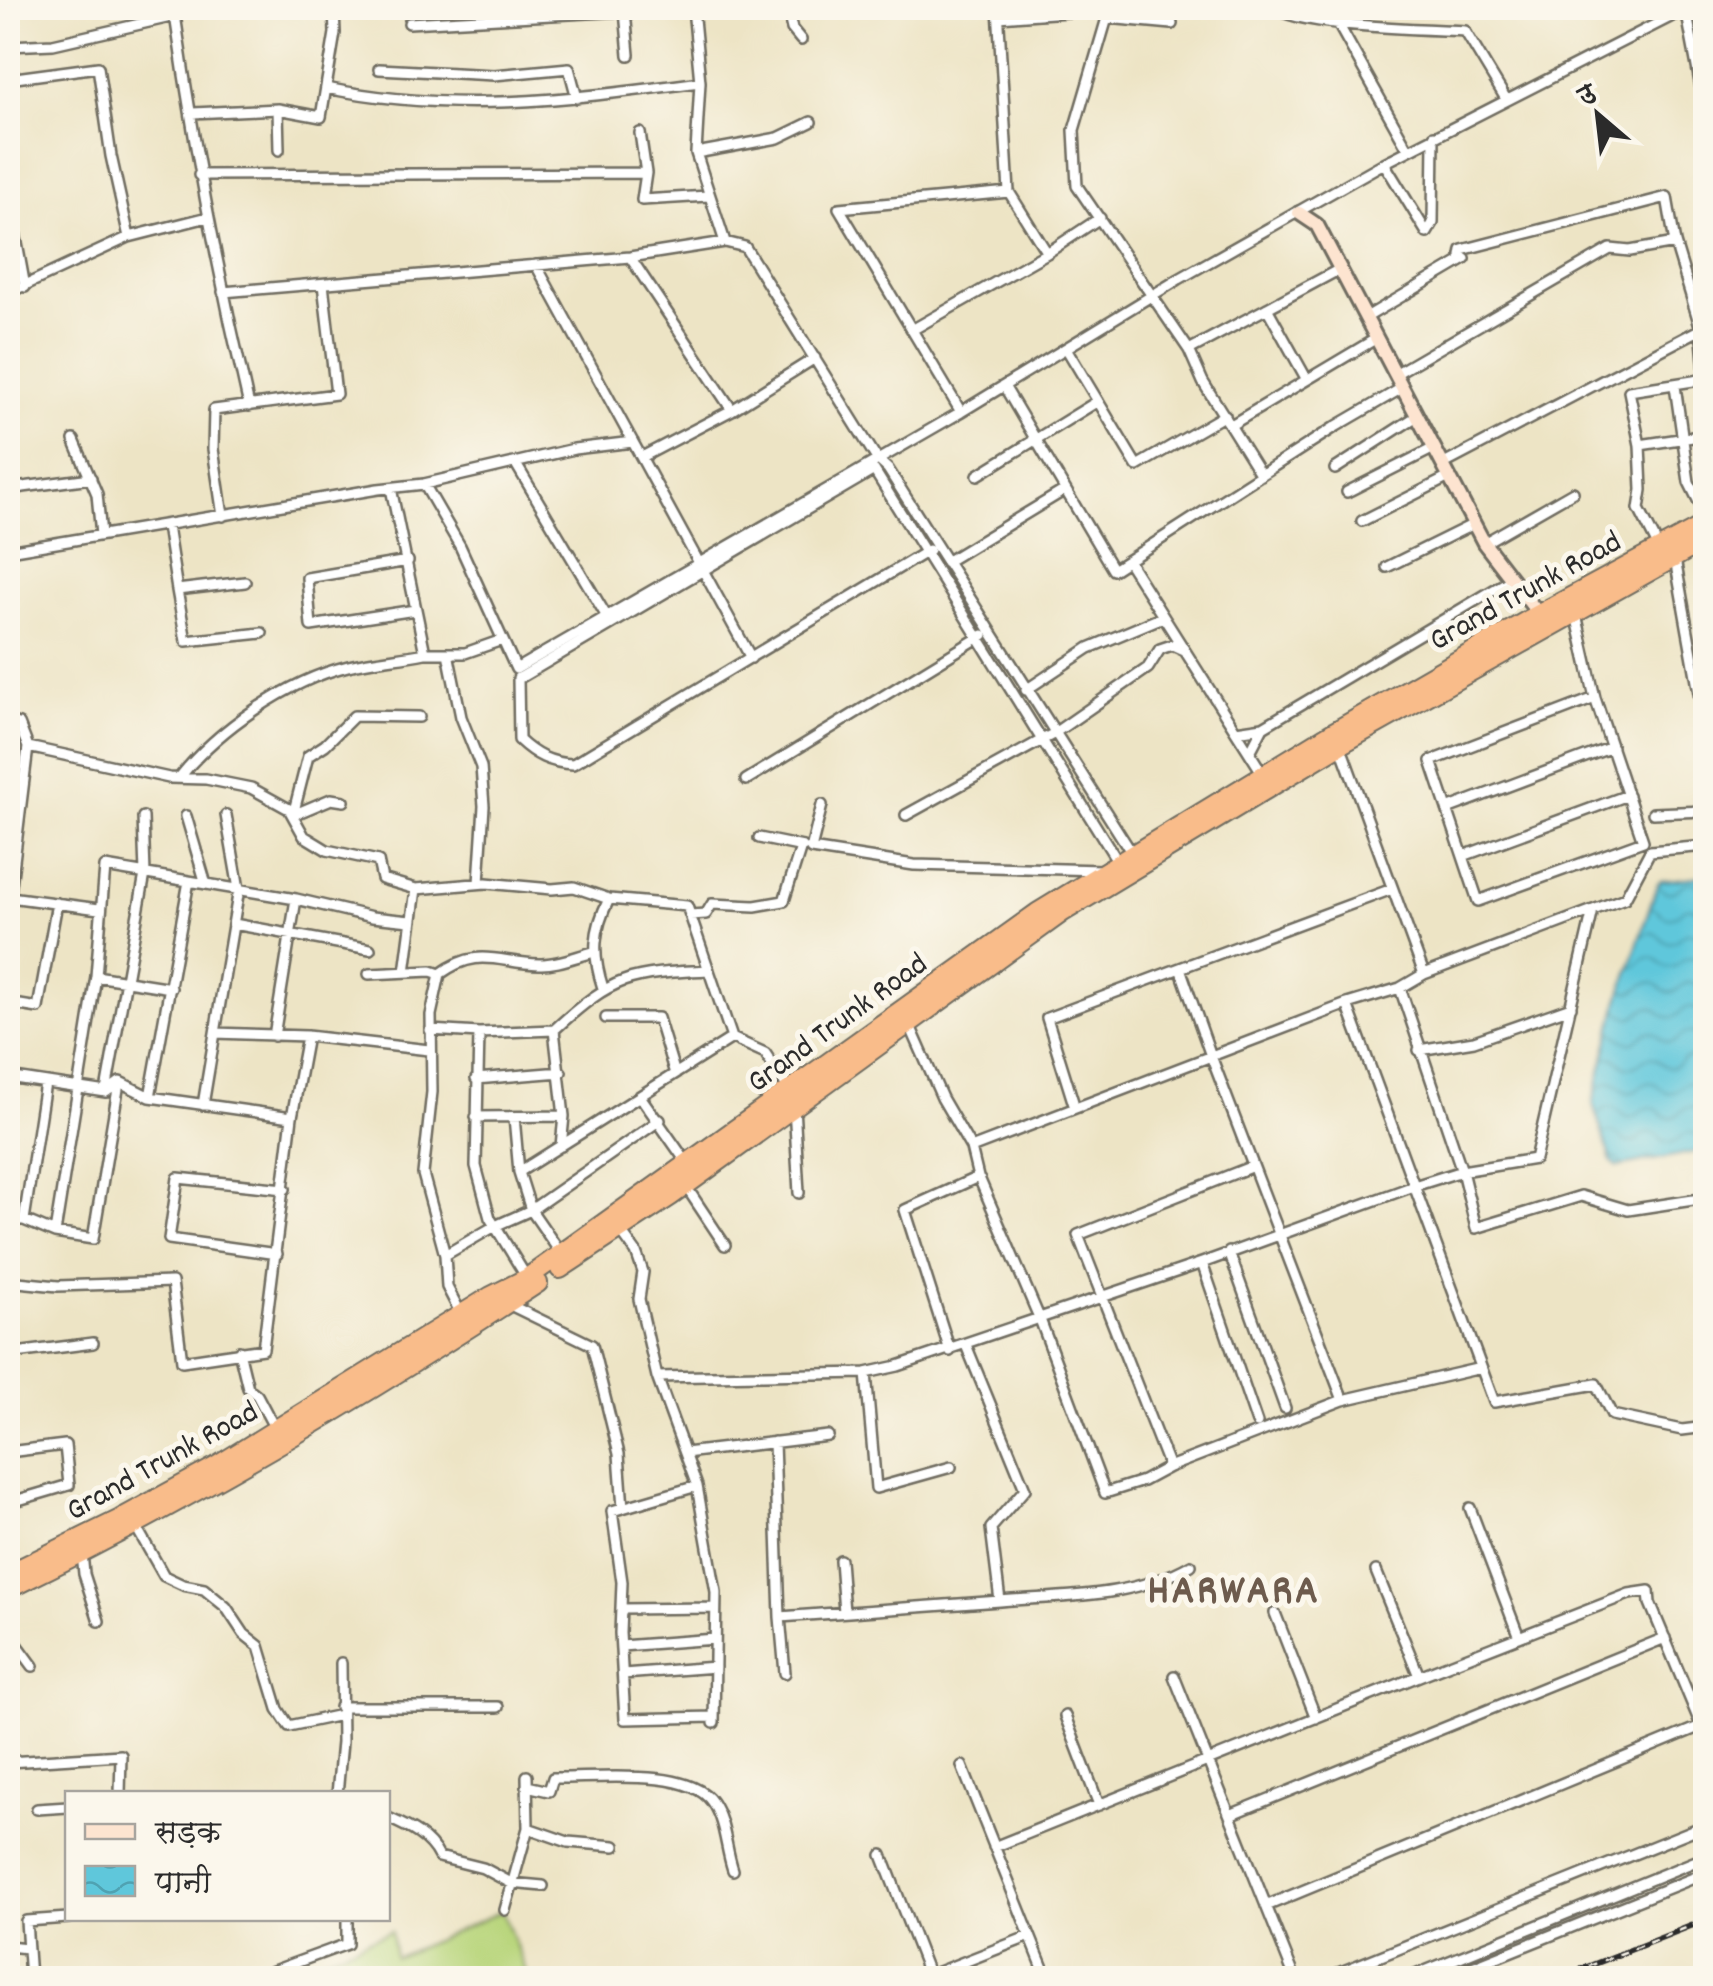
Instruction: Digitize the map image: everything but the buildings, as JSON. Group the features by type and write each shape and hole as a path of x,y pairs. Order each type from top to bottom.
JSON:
{"highway":[{"name":"Grand Trunk Road","path":"1544,620 1575,612 1667,552 1706,520"},
{"name":"Grand Trunk Road","path":"8,1574 120,1518 276,1430 527,1278 688,1165 792,1098 906,1016 1037,913 1544,620 1667,552 1706,540"},
{"name":"Grand Trunk Road","path":"1124,865 1264,774 1338,738"},
{"name":"Grand Trunk Road","path":"8,1589 135,1526 419,1362 685,1186 792,1098"}],"street":[{"path":"193,113 278,109 321,116 335,33 334,8"},
{"path":"694,8 700,82 696,154 725,242"},
{"path":"788,8 792,29 800,40"},
{"path":"1276,8 1287,15 1336,22 1465,32 1506,99"},
{"path":"517,674 1154,294 1408,149 1686,9 1701,88 1706,86"},
{"path":"1048,253 1009,192 999,12 1082,10"},
{"path":"409,23 522,12 625,11 629,55"},
{"path":"8,46 53,44 175,12 193,113 199,175 249,406"},
{"path":"1172,24 1107,18 1074,130 1078,186 1154,294 1261,474"},
{"path":"1336,22 1408,149"},
{"path":"8,79 98,67 111,156 129,238"},
{"path":"379,69 494,74 569,68 577,98"},
{"path":"326,88 374,98 476,105 577,98 700,82"},
{"path":"278,109 279,150"},
{"path":"696,154 778,138 811,122"},
{"path":"640,133 646,173 642,200 708,196"},
{"path":"1384,163 1426,233 1433,224 1434,136"},
{"path":"199,175 646,173"},
{"path":"961,412 839,208 1009,192"},
{"path":"8,194 24,286"},
{"path":"1365,318 1465,259 1462,250 1667,197 1675,244 1701,330 1705,380 1629,391 1640,446 1639,509 1667,552 1702,704 1705,811 1653,813"},
{"path":"1299,213 1318,225 1484,544 1544,620"},
{"path":"8,294 129,238 208,218"},
{"path":"912,330 1048,253 1100,218"},
{"path":"223,292 630,257 725,242 745,247 877,459 888,469 980,637 1124,865"},
{"path":"1395,374 1610,249 1630,252 1675,244"},
{"path":"630,257 732,410"},
{"path":"536,266 751,658"},
{"path":"1189,350 1340,268"},
{"path":"223,516 213,449 214,410 336,394 323,284"},
{"path":"1267,308 1306,378"},
{"path":"1362,520 1701,330"},
{"path":"1066,348 1137,466 1377,338"},
{"path":"642,457 732,410 815,358"},
{"path":"1004,386 1113,570 1402,388"},
{"path":"1675,386 1690,482 1706,520"},
{"path":"978,476 1098,401"},
{"path":"1334,469 1417,416"},
{"path":"1640,446 1706,435"},
{"path":"74,440 96,494 101,535"},
{"path":"8,551 424,484 574,448 632,442"},
{"path":"1347,492 1434,448"},
{"path":"516,464 607,617"},
{"path":"517,674 874,470 932,549 946,562 990,631 1054,734 1124,865"},
{"path":"8,489 91,478"},
{"path":"424,484 460,546 517,674 519,740 534,754 556,763 573,764 932,549"},
{"path":"390,488 426,653"},
{"path":"946,562 1066,490"},
{"path":"1484,544 1573,492"},
{"path":"1387,568 1474,524"},
{"path":"166,526 186,641 262,633"},
{"path":"408,561 307,578 310,626 415,610"},
{"path":"1128,561 1264,774"},
{"path":"1236,732 1263,726 1512,579"},
{"path":"177,590 245,582"},
{"path":"1575,612 1595,698 1643,841 1478,901 1431,761 1595,698"},
{"path":"1026,690 1089,648 1163,617"},
{"path":"746,780 990,631"},
{"path":"178,778 212,740 272,700 347,666 426,653 465,652 502,640"},
{"path":"906,815 1054,734 1148,668 1160,650 1172,645 1183,650"},
{"path":"448,653 461,718 481,767 484,806 479,883"},
{"path":"292,815 308,756 354,716 420,716"},
{"path":"8,721 20,724 28,746 8,910"},
{"path":"1250,754 1263,726"},
{"path":"1338,738 1424,974"},
{"path":"28,746 169,778 206,779 252,788 289,809 304,836 327,850 378,860 382,879 416,889 479,883 574,887 610,900 687,906 732,1038 765,1054 792,1098 799,1193"},
{"path":"1447,809 1612,747"},
{"path":"8,794 22,786"},
{"path":"1463,856 1628,795"},
{"path":"292,815 332,800 344,801"},
{"path":"690,916 706,914 712,904 755,906 784,900 822,805"},
{"path":"203,1105 239,889 226,814"},
{"path":"186,816 206,884"},
{"path":"106,1092 145,874 142,817"},
{"path":"759,838 914,864 1124,865"},
{"path":"971,1148 1348,1004 1400,988 1424,974 1625,898 1650,851 1706,846"},
{"path":"55,1233 96,976 106,867 410,921"},
{"path":"150,1098 189,881"},
{"path":"405,972 416,889"},
{"path":"1075,1108 1047,1018 1392,890"},
{"path":"10,897 100,908"},
{"path":"274,1036 296,899"},
{"path":"603,988 594,952 602,914 610,900"},
{"path":"8,1003 38,1008 56,903"},
{"path":"657,1377 866,1373 950,1351 1414,1186 1462,1171 1535,1159 1593,910"},
{"path":"234,924 370,950"},
{"path":"369,974 440,974 458,960 496,956 542,964 594,952"},
{"path":"1180,968 1343,1400"},
{"path":"430,1030 554,1030 603,988 619,980 659,972 709,970"},
{"path":"440,974 430,1030 432,1092 423,1174 445,1255 447,1287 462,1316"},
{"path":"96,976 171,988"},
{"path":"1400,988 1462,1171 1476,1228 1582,1196 1628,1210 1706,1198"},
{"path":"1348,1004 1494,1402 1596,1384 1612,1415 1682,1430 1706,1427"},
{"path":"1419,1050 1474,1041 1570,1007"},
{"path":"906,1016 942,1098 971,1148 978,1177 904,1210 950,1351"},
{"path":"606,1018 658,1018 675,1074"},
{"path":"554,1030 564,1116 561,1146"},
{"path":"214,1033 307,1036 429,1050"},
{"path":"479,1033 476,1166 490,1218 527,1278"},
{"path":"8,1281 58,1286 172,1282 182,1361 263,1349 292,1117 307,1036"},
{"path":"519,1172 732,1038"},
{"path":"476,1079 561,1072"},
{"path":"8,1077 106,1092 120,1082"},
{"path":"120,1082 150,1098 292,1117"},
{"path":"8,1220 24,1220 55,1233 93,1239 120,1082"},
{"path":"24,1220 45,1083"},
{"path":"640,1096 688,1165"},
{"path":"476,1118 564,1116"},
{"path":"514,1117 519,1172 530,1210 562,1255"},
{"path":"445,1255 530,1210 660,1120"},
{"path":"1169,1466 1078,1235 1253,1166"},
{"path":"276,1254 169,1239 171,1224 178,1178 285,1189"},
{"path":"980,1180 1039,1319 1105,1492 1143,1481 1169,1466 1343,1400 1481,1368"},
{"path":"685,1186 725,1245"},
{"path":"620,1230 636,1252 643,1272 640,1299 657,1377 697,1486 716,1608 714,1720 625,1719 622,1582 612,1511 697,1486"},
{"path":"1229,1252 1286,1408"},
{"path":"1202,1263 1257,1422"},
{"path":"508,1304 592,1345 619,1454 623,1508"},
{"path":"8,1354 94,1343"},
{"path":"966,1345 1025,1489 991,1528 1000,1601"},
{"path":"239,1351 248,1388 276,1430"},
{"path":"866,1373 876,1488 951,1467"},
{"path":"685,1453 828,1436"},
{"path":"774,1442 785,1673"},
{"path":"8,1452 64,1446 69,1484 8,1504"},
{"path":"1470,1508 1519,1637"},
{"path":"135,1526 164,1576 183,1586 204,1590 226,1607 244,1634 259,1646 278,1709 290,1726 340,1711 498,1707"},
{"path":"82,1553 84,1574 99,1621"},
{"path":"840,1560 844,1612"},
{"path":"780,1617 1127,1589 1192,1566"},
{"path":"1376,1571 1419,1676"},
{"path":"994,1847 1630,1594 1649,1592 1706,1737"},
{"path":"622,1609 716,1608"},
{"path":"1275,1613 1316,1718"},
{"path":"8,1632 33,1666"},
{"path":"1230,1815 1665,1638"},
{"path":"621,1646 715,1639"},
{"path":"337,1791 342,1663"},
{"path":"623,1674 715,1667"},
{"path":"1174,1676 1295,1978"},
{"path":"1065,1716 1098,1805"},
{"path":"1266,1906 1701,1726"},
{"path":"8,1762 121,1755 120,1791"},
{"path":"962,1766 1047,1978"},
{"path":"504,1910 528,1828 527,1781 549,1791 553,1778 646,1776 698,1787 712,1801 721,1820 733,1870"},
{"path":"37,1809 65,1807"},
{"path":"390,1819 434,1845 439,1857 484,1868 512,1883 543,1886"},
{"path":"1326,1978 1706,1824"},
{"path":"528,1828 568,1842 615,1846"},
{"path":"882,1855 926,1977 1030,1936"},
{"path":"1408,1978 1706,1857"},
{"path":"1446,1978 1706,1872"},
{"path":"30,1978 26,1921 65,1918"},
{"path":"254,1978 347,1944 347,1921"},
{"path":"8,1946 27,1948"},
{"path":"1698,1978 1706,1975"}],"green space":[{"path":"502,1911 529,1978 273,1978 391,1931 395,1958"}],"water":[{"path":"1705,876 1705,1150 1618,1167 1611,1161 1593,1104 1617,1006 1657,885 1661,881"}],"railway":[{"path":"1559,1978 1706,1920"}],"district":[{"name":"HARWARA","path":"1234,1587"}]}
